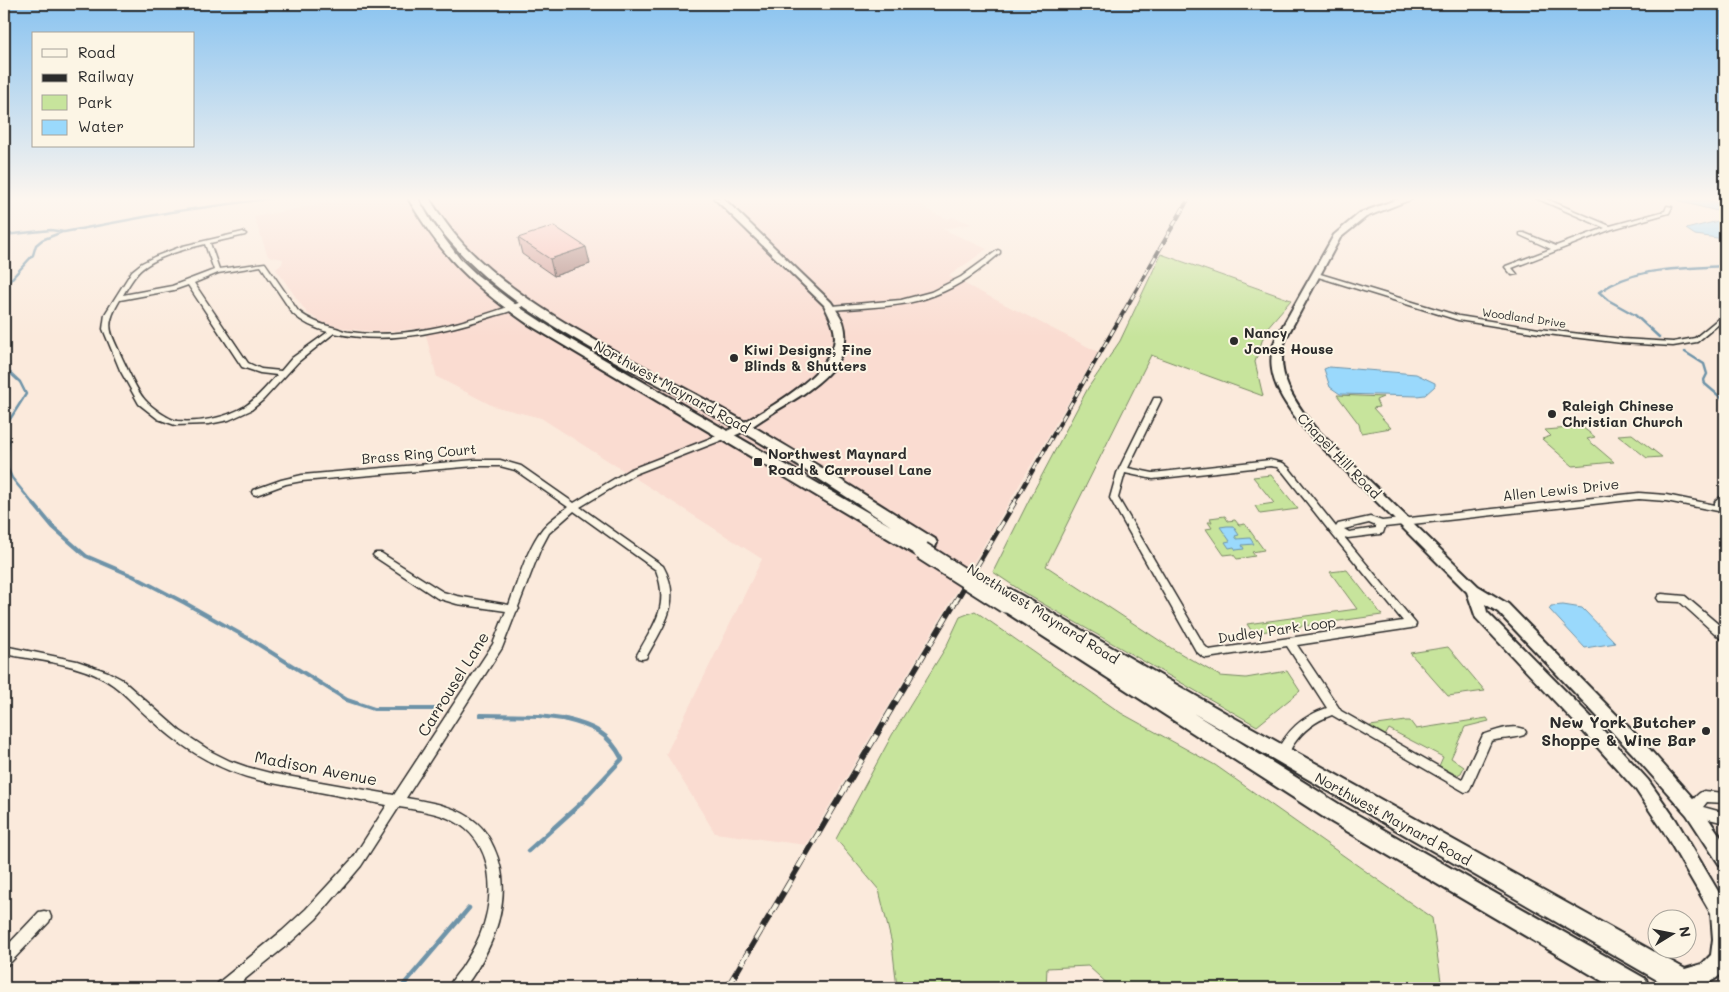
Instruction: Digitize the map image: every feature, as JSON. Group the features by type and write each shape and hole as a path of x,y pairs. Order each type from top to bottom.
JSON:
{"main road":[{"name":"Northwest Maynard Road","path":"442,244 450,256 478,282 511,308 555,336 926,547"},
{"name":"Northwest Maynard Road","path":"458,244 494,278 526,302 566,327 744,426 1335,814 1637,988"},
{"path":"727,435 795,396 814,381 828,367 836,355 840,341 840,325 832,308 766,244"},
{"name":"Chapel Hill Road","path":"1333,244 1318,275 1281,338 1276,351 1276,367 1292,407 1311,430 1473,590 1503,608 1638,748 1693,810 1725,858"},
{"name":"Chapel Hill Road","path":"1473,590 1481,614 1574,710 1642,785 1670,826 1722,915"},
{"name":"Northwest Maynard Road","path":"1007,599 1687,984"},
{"path":"1687,984 1712,973 1720,965 1723,945 1722,915"}],"street":[{"path":"200,244 152,260 139,267 108,314 106,329 124,370 142,402 168,421 184,424 202,423 238,413 260,398 305,351 334,330"},
{"path":"208,244 217,271"},
{"path":"1548,244 1557,248"},
{"path":"1514,274 1508,267 1567,244"},
{"path":"832,308 888,304 925,297 949,287 998,252"},
{"path":"118,298 161,292 217,271 263,264 299,315 308,321 334,330 376,335 413,333 464,324 526,302"},
{"name":"Woodland Drive","path":"1318,275 1458,318 1539,331 1622,341 1673,344 1697,340 1725,316"},
{"path":"190,282 246,365 260,371 282,373"},
{"name":"Dudley Park Loop","path":"1123,470 1153,476 1270,463 1280,465 1336,530 1411,624 1207,654 1200,648 1114,498 1123,470 1157,400"},
{"name":"Carrousel Lane","path":"223,988 287,936 328,895 357,862 498,646 514,609 535,550 546,532 558,519 575,506 632,472 727,435"},
{"name":"Brass Ring Court","path":"256,492 302,478 491,462 518,468 575,506 660,568 669,592 667,607 642,655"},
{"name":"Allen Lewis Drive","path":"1336,530 1348,535 1376,532 1380,531 1381,524 1639,496 1666,498 1723,511"},
{"name":"Allen Lewis Drive","path":"1723,511 1720,502 1725,498"},
{"path":"378,555 440,595 457,600 514,609"},
{"path":"1662,598 1682,600 1725,636"},
{"path":"1290,642 1337,714 1465,787 1487,738 1499,734 1520,732"},
{"name":"Madison Avenue","path":"4,650 67,663 107,676 117,682 181,740 202,753 228,765 277,779 397,801 449,813 472,826 490,849 496,892 491,921 484,942 474,962 455,988"},
{"path":"1281,755 1300,726 1313,717 1334,710"},
{"path":"1725,798 1704,796 1693,810 1725,818"},
{"path":"4,959 44,917"}],"shaded area":[{"path":"264,244 977,244 987,249 949,276 1098,352 806,845 715,833 666,754 762,559 541,418 493,406 437,377 426,336 426,328 379,332 348,329 323,323 307,313 276,269 282,264 283,259 268,256"}],"green space":[{"path":"1161,254 1291,300 1266,329 1255,362 1263,396 1151,355 1046,566 1171,648 1220,676 1246,678 1287,671 1300,691 1257,726 1026,594 993,572 1088,388 1120,341"},
{"path":"1337,395 1383,397 1376,400 1379,407 1373,408 1391,428 1361,433 1359,424"},
{"path":"1582,427 1595,437 1587,439 1614,462 1573,466 1542,439 1551,436 1545,430"},
{"path":"1632,434 1662,457 1647,458 1618,435"},
{"path":"1271,475 1298,509 1260,514 1255,506 1274,503 1253,477"},
{"path":"1225,516 1228,521 1235,520 1239,525 1245,524 1264,550 1252,552 1255,556 1237,559 1233,554 1224,555 1206,529 1212,528 1208,522 1212,522 1210,518"},
{"path":"1347,570 1382,615 1253,633 1247,624 1357,609 1330,572"},
{"path":"975,611 1121,713 1215,765 1432,918 1442,988 1112,988 1088,966 1047,968 1046,988 897,988 892,944 879,890 836,839 892,735 946,647 960,617"},
{"path":"1448,647 1485,691 1448,696 1410,653"},
{"path":"1487,718 1489,721 1465,727 1451,758 1464,767 1461,773 1457,775 1439,766 1443,757 1389,729 1385,736 1371,730 1370,726 1410,721 1416,729"}],"water":[{"path":"1329,367 1416,374 1435,383 1435,386 1425,395 1417,396 1340,394 1330,387 1324,369"},
{"path":"1233,526 1239,535 1235,536 1237,539 1250,538 1254,544 1242,545 1244,549 1236,550 1234,547 1229,548 1225,542 1230,541 1220,527"},
{"path":"1563,605 1582,608 1616,643 1585,648 1549,609 1551,606"}],"building":[{"path":"528,244 582,244 586,247 550,259"}],"waterway":[{"path":"4,287 33,255 37,244"},
{"path":"1659,337 1635,315 1608,300 1599,292 1629,277 1644,273 1660,270 1725,266"},
{"path":"1685,352 1704,364 1707,374 1704,380 1705,384 1725,401"},
{"path":"4,367 20,382 26,394 5,427 9,441 6,465 12,478 34,505"},
{"path":"33,503 53,527 86,556 133,576 185,603 253,641 347,700 374,709 435,709"},
{"path":"480,715 539,716 566,719"},
{"path":"528,851 579,805 622,759 611,742 599,731 566,719"},
{"path":"566,719 570,720"},
{"path":"401,988 469,908"}],"railway":[{"path":"1013,505 1162,244"},
{"path":"885,720 1014,503"},
{"path":"727,988 886,719"}],"place":[{"name":"Nancy Jones House","path":"1234,341"},
{"name":"Kiwi Designs, Fine Blinds & Shutters","path":"734,358"},
{"name":"Raleigh Chinese Christian Church","path":"1552,414"},
{"name":"Northwest Maynard Road & Carrousel Lane","path":"758,462"},
{"name":"New York Butcher Shoppe & Wine Bar","path":"1706,731"}]}
